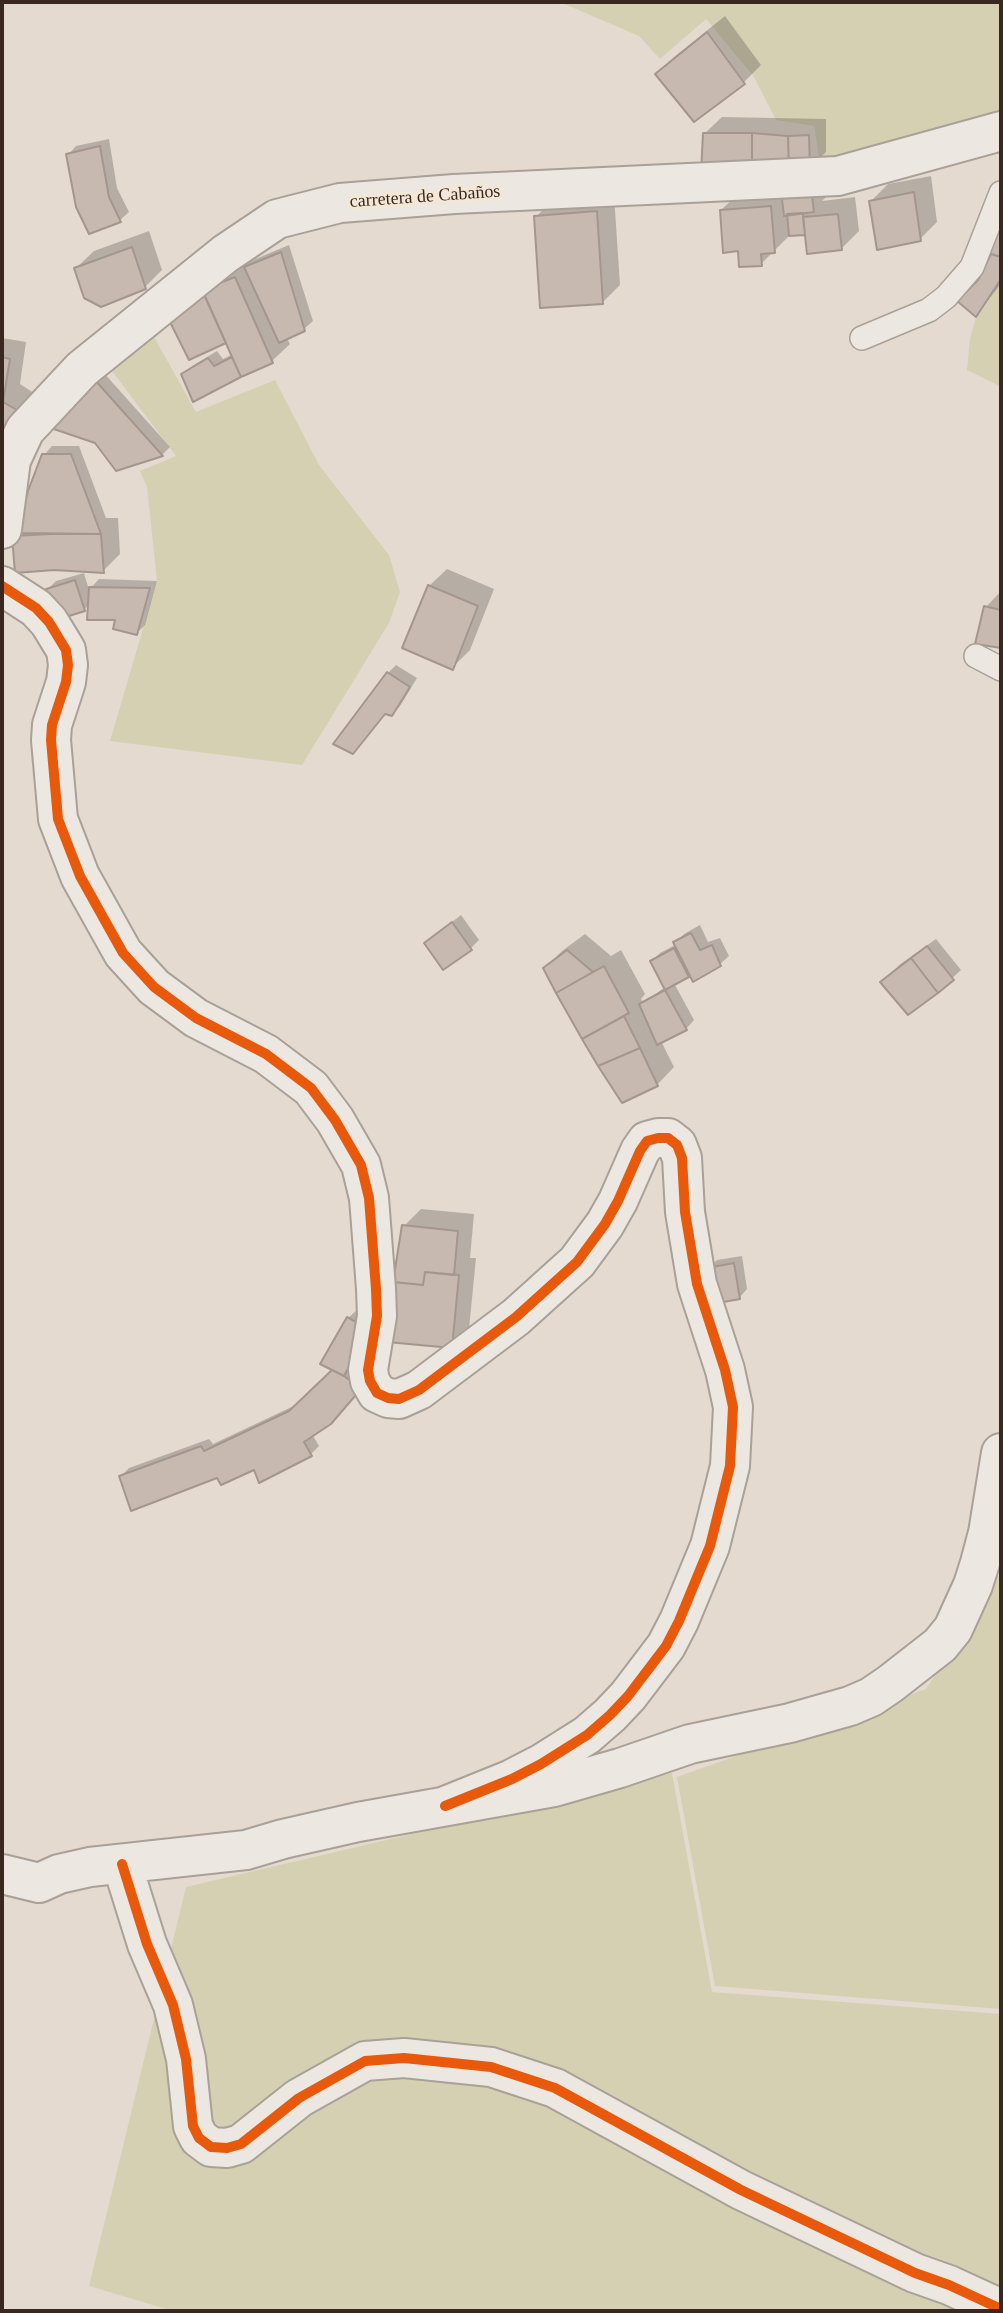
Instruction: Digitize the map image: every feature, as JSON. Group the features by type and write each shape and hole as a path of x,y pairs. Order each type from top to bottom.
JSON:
{"street":[{"name":"carretera de Cabaños","path":"2,529 10,460 25,430 82,369 225,254 277,219 340,203 442,195 838,176 1001,131"},
{"path":"2,586 36,608 49,622 66,650 66,682 52,725 51,740 58,819 80,876 123,953 154,986 195,1018 266,1054 311,1088 335,1120 361,1165 369,1198 377,1316 368,1370 370,1381 377,1393 399,1399 419,1390 516,1317 577,1262 605,1224 640,1151 647,1142 668,1138 677,1145 682,1158 685,1212 697,1284 725,1370 733,1407 730,1466 710,1546 666,1646 610,1715 587,1735 541,1764 503,1783 445,1806"},
{"path":"2,1874 39,1883 60,1874 122,1864 246,1850 321,1830 554,1787 690,1744 801,1720 849,1706 871,1696 940,1644 953,1629 973,1585 983,1553 1001,1453"},
{"path":"122,1864 147,1944 173,2005 186,2059 193,2126 200,2138 211,2147 227,2148 241,2144 299,2098 365,2061 404,2058 491,2067 555,2088 741,2190 915,2273 1001,2309"}],"lane":[{"path":"862,338 929,310 946,297 972,267 1001,193"},
{"path":"976,656 1001,669"}],"shaded area":[{"path":"560,2 1001,2 1001,115 820,163 814,126 776,120 754,77 706,19 660,59 639,36"},
{"path":"1001,279 1001,387 967,370 970,339 976,317"},
{"path":"153,335 196,412 275,380 319,465 389,555 400,592 389,623 302,765 110,741 157,581 147,487 140,471 176,456 109,367"},
{"path":"1001,1572 1001,2009 715,1986 677,1777 926,1689"},
{"path":"672,1773 712,1992 1001,2014 1001,2311 173,2311 89,2286 186,1887"}],"building":[{"path":"707,32 745,84 694,122 655,74"},
{"path":"703,133 752,133 752,172 701,173"},
{"path":"752,133 788,136 789,172 752,172"},
{"path":"809,135 810,171 789,172 788,136"},
{"path":"100,146 109,197 121,222 89,234 76,207 66,154"},
{"path":"811,187 814,212 784,216 781,191"},
{"path":"914,192 921,241 877,250 869,201"},
{"path":"771,206 775,253 761,254 762,266 739,267 738,251 723,253 720,210"},
{"path":"597,211 603,304 540,308 534,216"},
{"path":"803,213 805,235 789,236 787,214"},
{"path":"838,214 842,250 807,254 803,217"},
{"path":"1001,220 1001,257 984,252"},
{"path":"132,247 146,289 101,307 84,298 74,268"},
{"path":"281,252 305,331 279,343 244,267"},
{"path":"991,254 1001,257 1001,279 976,317 957,301 978,280"},
{"path":"235,277 273,363 241,377 202,290"},
{"path":"204,294 226,343 189,360 170,322"},
{"path":"2,357 10,359 3,402 24,414 2,436"},
{"path":"232,357 241,377 193,402 181,374 208,358 214,366"},
{"path":"94,379 163,456 116,471 95,443 45,426"},
{"path":"42,454 71,454 101,534 18,533 28,491"},
{"path":"101,534 104,573 54,570 15,573 12,536"},
{"path":"75,580 85,611 56,620 46,589"},
{"path":"428,585 478,606 453,670 402,648"},
{"path":"89,587 150,588 137,635 113,629 115,620 87,620"},
{"path":"984,606 1001,610 1001,648 975,644"},
{"path":"387,672 410,687 392,716 385,714 353,754 333,744"},
{"path":"452,922 472,950 443,970 424,943"},
{"path":"691,933 700,950 712,945 721,966 693,982 673,942"},
{"path":"927,946 954,980 938,993 911,958"},
{"path":"674,948 689,977 665,990 650,961"},
{"path":"567,950 593,972 556,993 543,968"},
{"path":"911,958 938,993 908,1015 880,982"},
{"path":"604,966 629,1013 582,1039 556,993"},
{"path":"665,990 687,1030 657,1045 639,1004"},
{"path":"624,1016 640,1048 598,1066 582,1039"},
{"path":"640,1048 658,1086 622,1103 598,1066"},
{"path":"402,1225 458,1231 454,1275 425,1272 423,1285 393,1282"},
{"path":"734,1263 740,1299 712,1304 707,1268"},
{"path":"425,1272 459,1275 452,1348 387,1342 393,1282 423,1285"},
{"path":"347,1317 369,1329 344,1376 320,1364"},
{"path":"332,1370 361,1389 331,1424 304,1442 312,1456 259,1483 254,1470 221,1485 217,1478 131,1511 119,1476 201,1446 204,1451 289,1411"}],"cycle path":[{"path":"2,586 36,608 49,622 66,650 66,682 52,725 51,740 58,819 80,876 123,953 154,987 196,1018 266,1054 311,1088 335,1120 361,1165 369,1198 377,1316 368,1370 370,1381 377,1393 399,1399 419,1390 516,1317 577,1262 605,1224 647,1141 668,1138 677,1145 682,1158 685,1212 697,1284 725,1370 733,1407 730,1466 710,1546 666,1646 610,1715 587,1735 541,1764 512,1779 445,1806"},
{"path":"122,1864 147,1944 173,2005 186,2059 193,2126 199,2138 211,2147 227,2148 241,2144 299,2098 365,2061 404,2058 491,2067 555,2088 741,2190 915,2273 1001,2309"}]}
